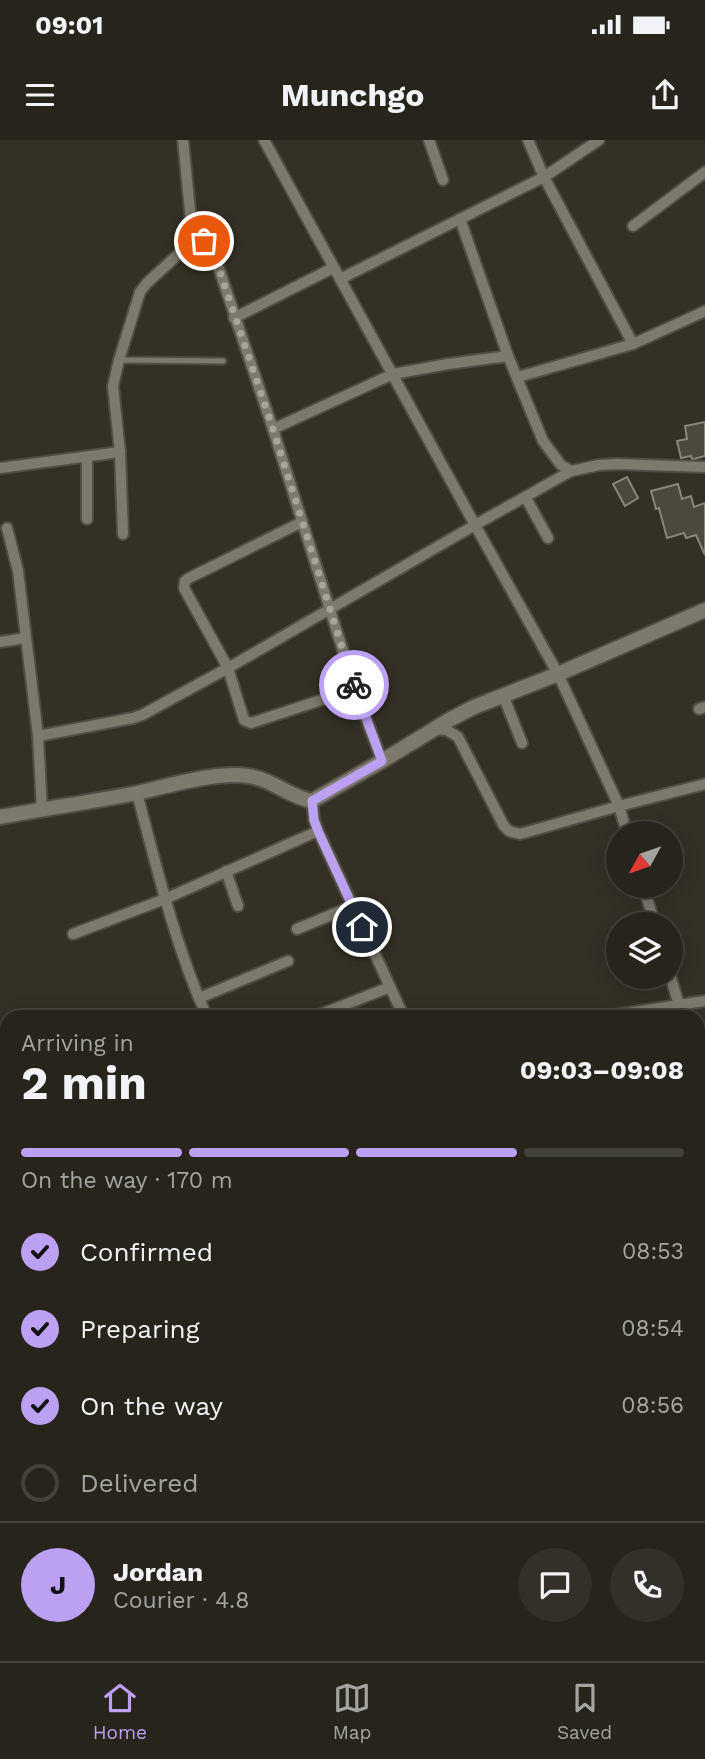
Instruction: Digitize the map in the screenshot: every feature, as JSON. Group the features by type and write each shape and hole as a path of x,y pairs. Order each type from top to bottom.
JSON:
{"street":[{"path":"183,140 193,241"},
{"path":"264,140 558,674 623,821"},
{"path":"429,140 443,180"},
{"path":"528,140 544,177 633,344"},
{"path":"340,279 544,177 599,140"},
{"path":"634,226 705,172"},
{"path":"460,219 508,356 542,441 561,465 572,471"},
{"path":"123,534 120,452 113,386 124,360 140,292 193,241 204,241 212,248 273,429 355,689 382,761"},
{"path":"234,318 333,268"},
{"path":"517,376 633,344 701,313 705,327"},
{"path":"273,429 393,374 508,356"},
{"path":"0,468 120,452"},
{"path":"87,457 87,519"},
{"path":"38,736 138,717 572,471 617,464 705,467"},
{"path":"526,498 548,538"},
{"path":"302,522 186,580 184,589 228,667 244,720 251,723 355,689"},
{"path":"8,528 18,571 38,736 36,811"},
{"path":"0,817 222,776 248,776 265,780 297,798 312,801 474,707 705,610"},
{"path":"0,642 25,638"},
{"path":"503,695 522,743"},
{"path":"434,729 447,730 458,737 504,827 515,834 705,785"},
{"path":"137,793 164,899 204,1010"},
{"path":"312,801 318,831 401,1010"},
{"path":"73,934 164,899 318,831"},
{"path":"226,871 238,906"},
{"path":"297,929 353,906"},
{"path":"199,998 288,961"},
{"path":"332,1010 390,987"},
{"path":"674,989 679,1005"},
{"path":"652,1010 705,1001"}],"lane":[{"path":"124,360 223,361"}],"building":[{"path":"705,422 705,456 681,458 677,441 687,439 685,426"},
{"path":"627,477 638,498 625,506 613,484"},
{"path":"678,484 682,499 691,496 694,507 705,503 705,555 696,535 686,538 684,533 667,538 651,491"}],"way so far":[{"path":"204,241 212,248 354,685"}],"route":[{"path":"354,685 382,761 312,801 318,831 362,927"}]}
